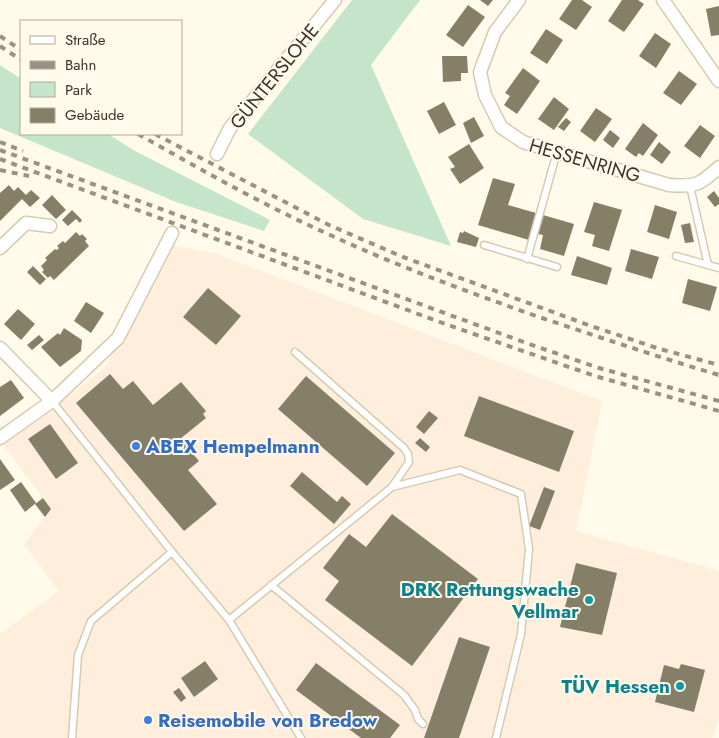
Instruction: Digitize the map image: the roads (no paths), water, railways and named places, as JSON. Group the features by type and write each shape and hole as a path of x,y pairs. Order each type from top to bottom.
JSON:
{"street":[{"name":"GÜNTERSLOHE","path":"217,154 230,128 335,0"},
{"name":"HESSENRING","path":"518,0 495,32 480,72 485,95 501,127 523,142 669,185 690,186"},
{"path":"663,0 719,81"},
{"path":"690,186 706,179 719,167"},
{"path":"0,248 26,222 50,226"},
{"path":"0,438 52,401 118,338 172,233"},
{"path":"0,348 52,401"}],"lane":[{"path":"528,259 557,152"},
{"path":"690,186 708,265"},
{"path":"484,245 557,267"},
{"path":"676,256 719,268"},
{"path":"229,620 392,486 409,462 408,454 404,448 294,352"},
{"path":"52,401 172,552 229,620 301,738"},
{"path":"392,486 460,470 521,494 528,549 521,634 496,738"},
{"path":"72,738 78,655 91,621 172,552"},
{"path":"271,586 404,695 423,724"}],"railway":[{"path":"0,36 20,49"},
{"path":"0,46 20,59"},
{"path":"140,135 280,211 406,268 539,317 719,375"},
{"path":"157,135 329,225 403,257 591,326 660,349 719,365"},
{"path":"0,142 23,151"},
{"path":"0,150 529,344 599,368 719,401"},
{"path":"0,159 448,325 595,376 719,411"},
{"path":"0,170 29,176"}],"place":[{"name":"ABEX Hempelmann","path":"136,446"},
{"name":"DRK Rettungswache Vellmar","path":"589,600"},
{"name":"TÜV Hessen","path":"680,686"},
{"name":"Reisemobile von Bredow","path":"148,720"}]}
